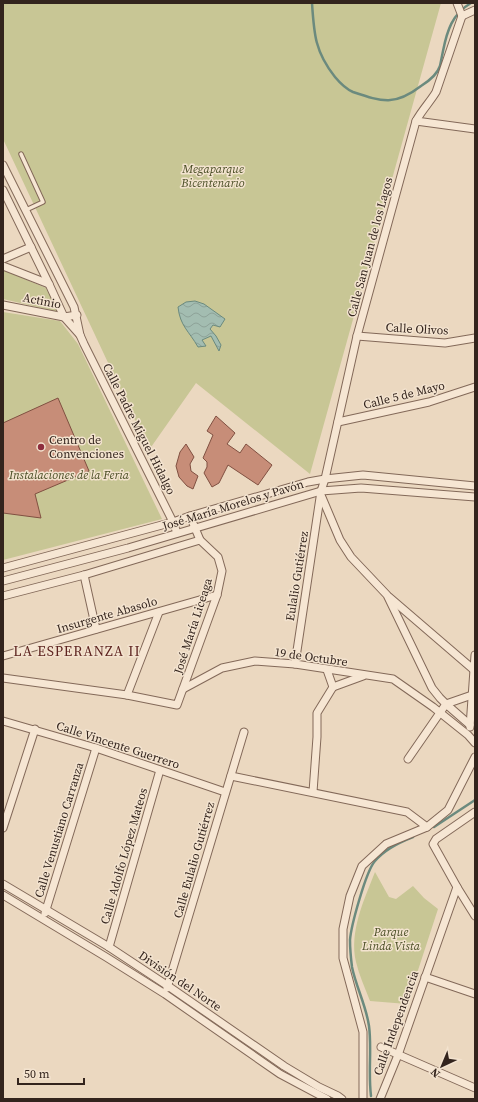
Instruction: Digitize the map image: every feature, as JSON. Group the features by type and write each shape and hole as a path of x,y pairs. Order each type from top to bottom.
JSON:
{"street":[{"path":"457,3 462,14 475,10"},
{"name":"Calle San Juan de los Lagos","path":"321,493 357,336 416,121 436,92 462,14"},
{"path":"416,121 475,129"},
{"name":"Calle Padre Miguel Hidalgo","path":"3,165 74,307 77,315 80,335"},
{"name":"Calle Padre Miguel Hidalgo","path":"3,190 64,317 80,335 173,522 177,533"},
{"path":"3,259 31,247"},
{"path":"3,266 49,284"},
{"name":"Actinio","path":"3,305 64,317 77,315"},
{"name":"Calle Olivos","path":"357,336 445,343 475,338"},
{"name":"Calle 5 de Mayo","path":"338,422 429,402 475,387"},
{"name":"José María Morelos y Pavón","path":"3,568 173,522 308,482 325,479 363,475 475,486"},
{"name":"José María Morelos y Pavón","path":"3,582 128,548 311,493 361,488 475,497"},
{"path":"321,493 340,540 351,557 387,595 474,670"},
{"name":"Eulalio Gutiérrez","path":"295,664 321,493"},
{"name":"José María Liceaga","path":"127,695 177,704 217,595 222,571 218,557 200,540 190,516"},
{"path":"3,596 84,575 200,540"},
{"path":"84,575 96,629"},
{"name":"Insurgente Abasolo","path":"3,656 217,595"},
{"path":"387,595 432,688 446,704 470,725"},
{"path":"3,678 127,695 159,612"},
{"path":"468,735 475,655"},
{"name":"19 de Octubre","path":"183,689 222,668 255,661 295,664 393,679 440,712 468,735 475,743"},
{"path":"327,670 333,687"},
{"path":"313,792 317,737 317,712 333,687 365,675"},
{"path":"408,759 446,704 472,695"},
{"name":"Calle Vincente Guerrero","path":"3,720 96,748 225,792"},
{"path":"3,828 36,729"},
{"name":"Calle Eulalio Gutiérrez","path":"165,994 244,732"},
{"name":"Calle Venustiano Carranza","path":"43,918 96,748"},
{"path":"362,1099 364,1032 343,958 343,929 350,896 362,866 386,844 428,827 448,810 475,757"},
{"name":"Calle Adolfo López Mateos","path":"110,947 160,770"},
{"path":"231,776 407,812 428,827"},
{"path":"475,812 436,839 434,844 457,887 475,916"},
{"name":"División del Norte","path":"3,884 110,947 284,1066 342,1099"},
{"name":"Calle Independencia","path":"380,1099 398,1054 457,887"},
{"name":"División del Norte","path":"3,895 43,918 165,994 280,1074 327,1099"},
{"path":"425,976 475,994"},
{"path":"381,1047 475,1088"}],"lane":[{"path":"21,154 43,202 26,210"}],"green space":[{"name":"Megaparque Bicentenario","path":"3,3 441,3 310,474 196,383 149,450 3,139"},
{"path":"3,270 46,288 59,312 3,299"},
{"name":"Instalaciones de la Feria","path":"3,312 60,321 78,344 162,519 3,560"},
{"name":"Parque Linda Vista","path":"375,872 389,897 396,899 413,886 424,898 438,909 407,1004 370,1001 360,977 356,962 354,939 356,928 362,905"}],"water":[{"path":"195,301 204,304 225,319 220,327 213,325 210,329 221,345 219,351 211,336 202,340 206,346 198,347 183,324 178,307 186,302"}],"building":[{"name":"Centro de Convenciones","path":"58,398 89,471 35,494 41,518 3,513 3,423"},
{"path":"216,416 235,433 227,444 240,453 246,444 272,465 258,485 228,465 219,483 212,487 204,473 207,467 207,462 203,458 213,435 207,431"},
{"path":"186,444 194,457 190,464 191,471 198,476 193,489 187,486 179,477 176,466 180,452"}],"waterway":[{"path":"312,3 315,33 319,51 328,68 343,86 353,92 381,100 404,97 435,75 440,66 446,37 451,24 459,12 471,3"},
{"path":"434,827 475,800"},
{"path":"371,1096 369,1026 366,1011 352,967 350,943 351,933 363,887 371,867 383,853 413,837"}],"place":[{"name":"Centro de Convenciones","path":"41,447"}],"district":[{"name":"LA ESPERANZA II","path":"77,651"}]}
